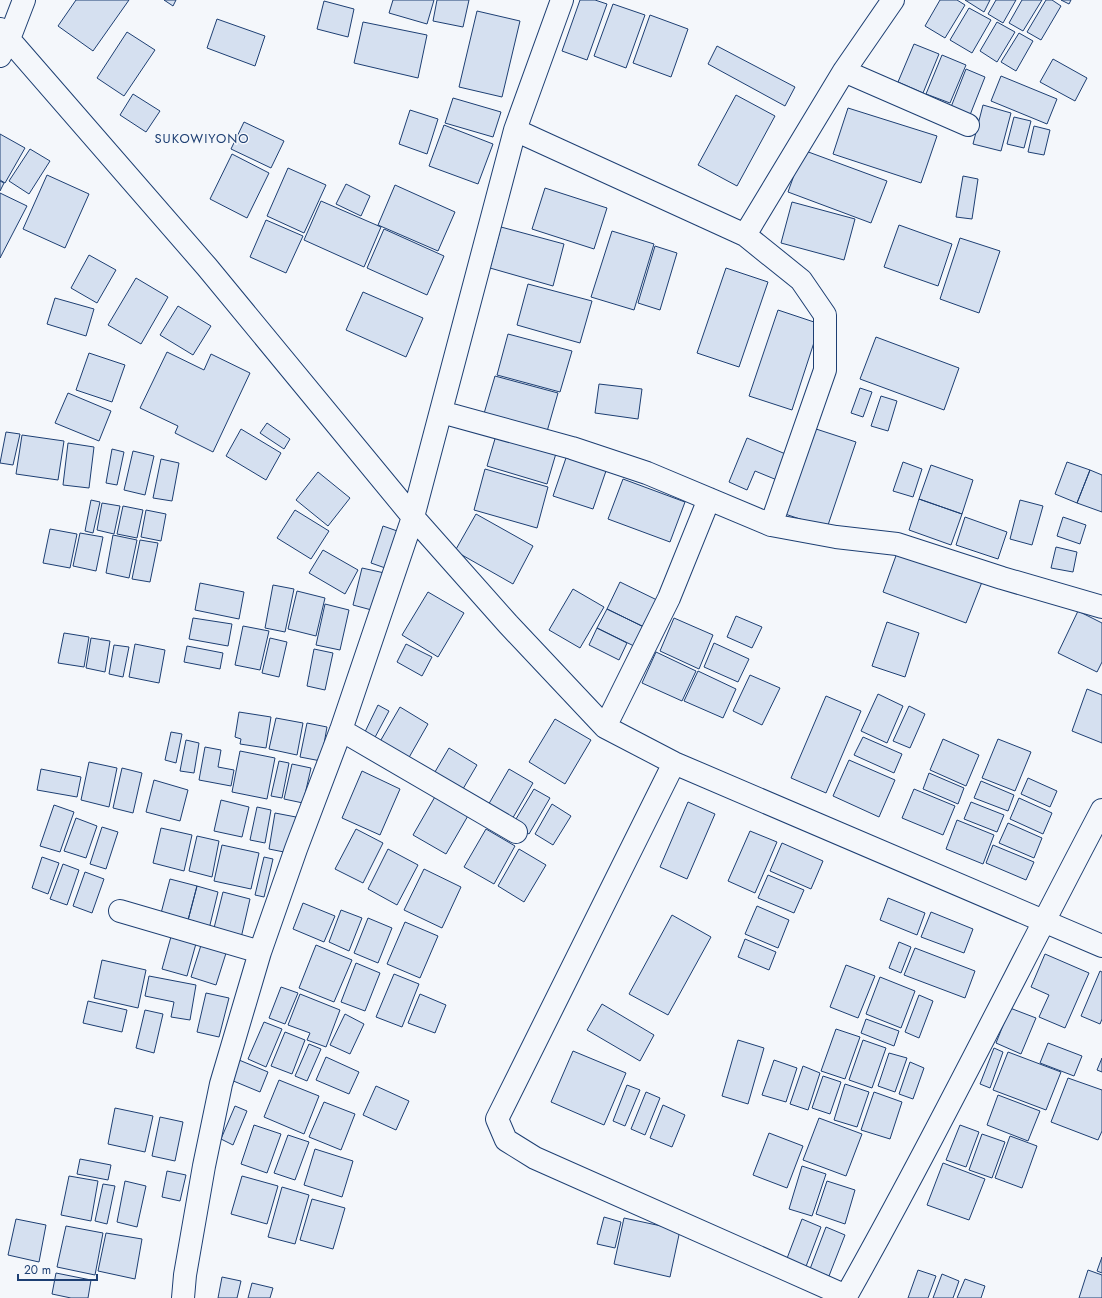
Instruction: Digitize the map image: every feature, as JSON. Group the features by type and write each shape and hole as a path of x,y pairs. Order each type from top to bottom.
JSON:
{"street":[{"path":"24,0 3,41 207,267 413,518 508,624 605,727 674,763 1102,946"},
{"path":"182,1298 204,1166 221,1084 260,952 296,849 341,730 413,518 515,130 562,0"},
{"path":"745,235 844,71 893,0"},
{"path":"844,71 968,125"},
{"path":"515,130 745,235 801,280 825,315 825,370 771,525"},
{"path":"441,412 572,448 640,470 771,525 836,537 897,544 1002,578 1102,607"},
{"path":"605,727 670,598 709,500"},
{"path":"341,730 516,832"},
{"path":"674,763 497,1118 506,1140 534,1158 845,1297 922,1159 1102,810"},
{"path":"120,911 260,952"}],"building":[{"path":"76,0 129,0 93,51 58,26"},
{"path":"164,0 176,0 173,6"},
{"path":"393,0 434,0 427,24 389,13"},
{"path":"437,0 469,0 463,27 433,21"},
{"path":"580,0 595,0 607,4 587,60 562,51"},
{"path":"940,0 957,0 965,5 945,38 925,26"},
{"path":"965,0 990,0 984,12"},
{"path":"996,0 1016,0 1003,23 988,14"},
{"path":"1022,0 1042,0 1023,31 1009,23"},
{"path":"1046,0 1052,0 1061,6 1041,40 1027,32"},
{"path":"1061,0 1071,0 1069,4"},
{"path":"324,1 354,9 348,37 317,29"},
{"path":"613,4 645,15 626,68 594,56"},
{"path":"969,8 991,20 972,53 950,40"},
{"path":"477,11 520,21 502,97 459,87"},
{"path":"650,15 688,29 671,77 633,63"},
{"path":"217,19 265,36 255,66 207,48"},
{"path":"363,22 427,35 418,78 354,63"},
{"path":"997,22 1015,32 997,62 980,51"},
{"path":"127,32 155,50 124,96 97,78"},
{"path":"1019,33 1033,41 1016,71 1001,62"},
{"path":"914,44 939,54 923,93 898,82"},
{"path":"717,46 795,87 785,106 708,64"},
{"path":"942,55 966,65 950,103 926,94"},
{"path":"1053,59 1087,78 1075,101 1040,82"},
{"path":"966,69 985,77 970,115 951,107"},
{"path":"1001,76 1057,99 1047,124 991,101"},
{"path":"133,94 160,111 146,132 120,115"},
{"path":"736,95 775,116 737,186 698,165"},
{"path":"453,98 501,112 493,137 445,123"},
{"path":"983,105 1011,113 1001,151 973,144"},
{"path":"848,108 937,136 921,183 833,154"},
{"path":"410,110 438,119 427,154 399,144"},
{"path":"1014,117 1031,121 1024,148 1007,144"},
{"path":"244,122 284,141 271,168 231,149"},
{"path":"444,125 493,144 478,184 429,166"},
{"path":"1034,126 1050,130 1044,155 1028,152"},
{"path":"0,134 25,148 5,183 0,180"},
{"path":"30,149 50,161 29,194 9,181"},
{"path":"803,150 887,181 871,223 788,192"},
{"path":"232,154 269,173 247,218 210,199"},
{"path":"288,168 326,185 304,233 267,216"},
{"path":"47,175 89,194 65,248 23,229"},
{"path":"963,176 978,179 972,219 956,217"},
{"path":"0,181 4,183 0,191"},
{"path":"346,184 370,196 361,216 336,204"},
{"path":"395,185 455,212 438,251 378,225"},
{"path":"545,188 607,208 594,249 532,229"},
{"path":"0,193 27,206 0,258"},
{"path":"321,201 381,227 364,267 304,240"},
{"path":"792,202 855,219 844,260 781,243"},
{"path":"266,220 303,236 286,273 250,257"},
{"path":"899,225 952,244 938,286 884,267"},
{"path":"501,227 564,244 553,286 490,268"},
{"path":"384,229 444,256 427,295 367,268"},
{"path":"612,231 654,244 634,310 591,297"},
{"path":"960,238 1000,251 979,313 940,299"},
{"path":"655,246 677,253 660,310 638,303"},
{"path":"89,255 116,270 97,303 71,288"},
{"path":"726,268 768,282 739,367 697,353"},
{"path":"136,278 168,297 141,344 108,325"},
{"path":"528,284 592,301 580,343 517,325"},
{"path":"363,292 423,318 406,357 346,330"},
{"path":"55,298 94,309 86,336 47,324"},
{"path":"178,306 211,326 193,355 160,335"},
{"path":"778,310 820,324 792,410 749,396"},
{"path":"508,334 572,351 560,392 497,375"},
{"path":"876,337 959,368 944,410 860,379"},
{"path":"167,352 204,370 211,354 250,373 213,452 175,433 178,426 140,408"},
{"path":"89,353 125,365 112,402 76,390"},
{"path":"495,376 558,393 546,435 483,417"},
{"path":"599,384 642,389 638,419 595,413"},
{"path":"860,388 872,392 863,417 851,413"},
{"path":"68,393 111,411 99,441 55,423"},
{"path":"881,396 897,401 888,431 871,426"},
{"path":"267,423 290,439 284,449 260,433"},
{"path":"813,428 856,442 827,528 785,514"},
{"path":"241,429 281,453 266,480 226,456"},
{"path":"6,432 20,434 13,465 0,463"},
{"path":"497,432 557,450 547,484 487,466"},
{"path":"22,435 64,441 58,480 16,474"},
{"path":"747,438 788,455 777,480 755,471 747,490 729,482"},
{"path":"68,443 94,447 89,488 63,485"},
{"path":"112,449 124,452 117,485 106,483"},
{"path":"133,451 154,456 145,495 124,490"},
{"path":"568,452 608,465 593,509 553,496"},
{"path":"161,459 179,463 172,501 153,498"},
{"path":"903,462 922,469 913,497 893,491"},
{"path":"1067,462 1090,470 1077,503 1055,494"},
{"path":"931,465 973,480 962,514 919,499"},
{"path":"485,469 548,487 537,528 474,510"},
{"path":"1090,470 1102,475 1102,512 1077,503"},
{"path":"318,472 350,498 328,526 296,500"},
{"path":"623,479 685,502 670,542 608,519"},
{"path":"919,499 962,514 951,545 909,530"},
{"path":"91,500 100,502 93,533 85,531"},
{"path":"1020,500 1043,506 1032,545 1010,539"},
{"path":"102,503 120,506 114,534 97,530"},
{"path":"123,506 143,510 137,538 117,534"},
{"path":"146,510 166,514 161,541 141,537"},
{"path":"295,510 329,531 311,559 277,538"},
{"path":"476,514 533,546 513,584 455,551"},
{"path":"965,517 1007,532 998,559 956,545"},
{"path":"1063,517 1086,525 1080,544 1057,536"},
{"path":"383,526 403,533 391,570 371,563"},
{"path":"50,529 77,534 70,568 43,563"},
{"path":"80,533 103,537 96,571 73,566"},
{"path":"113,535 137,540 129,578 106,573"},
{"path":"140,540 158,543 150,582 132,579"},
{"path":"1056,547 1077,552 1073,572 1051,568"},
{"path":"323,550 358,570 345,594 309,573"},
{"path":"898,550 982,582 966,623 883,592"},
{"path":"362,568 389,574 379,612 353,605"},
{"path":"620,582 659,601 646,628 607,609"},
{"path":"200,583 244,592 239,619 195,610"},
{"path":"273,585 294,589 285,632 265,628"},
{"path":"573,589 604,607 580,648 549,630"},
{"path":"297,591 325,598 316,636 288,629"},
{"path":"428,592 464,613 438,657 402,635"},
{"path":"325,604 349,610 340,650 316,645"},
{"path":"607,609 646,628 636,647 597,628"},
{"path":"1078,611 1102,623 1102,662 1097,672 1058,653"},
{"path":"736,616 762,627 752,648 727,637"},
{"path":"193,618 232,624 228,646 189,639"},
{"path":"674,618 713,635 699,669 660,651"},
{"path":"887,622 919,633 905,677 872,666"},
{"path":"243,626 269,631 260,670 235,665"},
{"path":"597,628 627,643 619,660 589,645"},
{"path":"64,633 89,637 84,667 58,663"},
{"path":"91,638 110,641 105,672 86,668"},
{"path":"270,638 287,642 279,677 262,673"},
{"path":"714,643 749,659 738,682 704,667"},
{"path":"135,644 165,650 159,683 129,677"},
{"path":"406,644 432,657 422,676 397,662"},
{"path":"114,645 129,647 123,677 109,674"},
{"path":"187,646 223,653 220,669 184,662"},
{"path":"314,649 333,653 325,690 307,686"},
{"path":"656,652 696,671 682,701 642,683"},
{"path":"698,671 736,689 723,718 684,701"},
{"path":"750,675 780,688 762,725 733,711"},
{"path":"1087,689 1102,695 1102,743 1072,731"},
{"path":"878,694 903,706 887,743 861,731"},
{"path":"826,696 861,711 826,793 791,778"},
{"path":"378,705 389,711 373,741 363,736"},
{"path":"909,706 925,714 910,748 893,741"},
{"path":"400,707 428,724 407,761 378,745"},
{"path":"239,712 271,717 266,748 240,744 241,739 235,737"},
{"path":"276,718 303,723 297,755 269,749"},
{"path":"555,719 591,740 565,784 529,762"},
{"path":"307,723 327,727 321,761 300,757"},
{"path":"171,732 182,734 176,763 165,760"},
{"path":"863,737 902,754 894,773 854,755"},
{"path":"943,739 979,755 966,786 930,770"},
{"path":"998,739 1031,752 1015,791 982,778"},
{"path":"186,740 199,743 194,773 180,771"},
{"path":"205,747 221,750 218,767 234,770 231,786 199,780"},
{"path":"449,748 477,765 460,794 432,777"},
{"path":"240,751 275,758 267,799 232,792"},
{"path":"849,760 895,780 879,817 833,796"},
{"path":"279,761 289,763 282,798 271,796"},
{"path":"89,762 117,768 109,807 81,800"},
{"path":"292,764 311,768 303,803 284,799"},
{"path":"122,768 142,773 133,813 113,808"},
{"path":"41,769 81,777 77,797 37,790"},
{"path":"509,769 533,783 511,821 487,807"},
{"path":"362,771 400,789 380,835 342,818"},
{"path":"929,773 964,788 958,804 923,789"},
{"path":"1028,778 1057,791 1050,807 1021,794"},
{"path":"154,780 188,790 180,821 146,812"},
{"path":"981,781 1014,795 1008,811 974,798"},
{"path":"534,789 550,798 529,834 513,824"},
{"path":"914,789 955,806 943,835 902,818"},
{"path":"436,795 469,814 446,854 413,835"},
{"path":"1019,798 1052,813 1043,834 1010,819"},
{"path":"221,800 249,807 242,837 214,831"},
{"path":"688,802 715,814 687,879 660,867"},
{"path":"971,802 1004,815 997,832 964,819"},
{"path":"552,804 571,816 553,845 535,834"},
{"path":"54,805 74,812 60,852 40,846"},
{"path":"257,807 271,810 265,843 250,840"},
{"path":"275,813 296,817 289,853 269,849"},
{"path":"76,818 97,826 86,858 64,851"},
{"path":"957,820 994,835 983,864 946,849"},
{"path":"1008,823 1042,838 1034,858 999,843"},
{"path":"102,827 118,832 106,869 90,864"},
{"path":"161,828 192,835 184,871 153,863"},
{"path":"356,829 383,843 363,883 335,869"},
{"path":"486,829 515,846 494,884 464,867"},
{"path":"750,831 777,842 755,893 728,881"},
{"path":"197,836 219,841 212,877 189,871"},
{"path":"782,843 823,861 811,889 770,871"},
{"path":"222,845 259,853 251,889 214,881"},
{"path":"993,845 1034,862 1026,880 986,863"},
{"path":"388,849 418,865 397,905 368,889"},
{"path":"519,849 546,865 524,902 498,886"},
{"path":"42,857 59,863 48,894 32,888"},
{"path":"264,857 273,859 264,897 255,895"},
{"path":"63,864 79,870 67,905 50,899"},
{"path":"424,869 461,887 442,928 404,910"},
{"path":"85,872 104,879 92,913 73,906"},
{"path":"768,875 804,890 794,913 758,898"},
{"path":"170,879 197,886 187,924 160,917"},
{"path":"197,886 218,892 209,929 187,924"},
{"path":"223,892 250,899 241,938 213,932"},
{"path":"888,898 925,913 917,935 880,920"},
{"path":"303,903 335,916 324,942 293,929"},
{"path":"757,906 789,920 778,948 745,934"},
{"path":"341,910 362,918 349,951 329,942"},
{"path":"931,912 973,929 964,953 921,937"},
{"path":"672,915 711,937 668,1015 629,994"},
{"path":"368,918 392,928 378,963 354,953"},
{"path":"405,922 438,936 420,978 387,964"},
{"path":"172,933 197,940 187,976 162,969"},
{"path":"745,939 776,952 769,970 738,957"},
{"path":"202,942 227,950 216,985 191,977"},
{"path":"899,942 911,947 901,973 889,968"},
{"path":"316,945 352,960 334,1002 299,988"},
{"path":"915,948 975,971 965,998 904,975"},
{"path":"1045,954 1089,973 1065,1028 1039,1017 1049,995 1031,987"},
{"path":"102,960 146,970 138,1008 94,998"},
{"path":"356,963 380,973 365,1011 341,1002"},
{"path":"846,965 875,976 858,1018 830,1007"},
{"path":"1100,971 1102,972 1102,1019 1100,1024 1081,1016"},
{"path":"394,974 419,984 402,1027 376,1017"},
{"path":"149,976 196,985 190,1020 171,1017 174,1002 145,996"},
{"path":"880,977 915,991 901,1028 866,1014"},
{"path":"281,987 298,993 285,1024 269,1018"},
{"path":"206,993 229,998 219,1037 197,1032"},
{"path":"300,994 340,1010 326,1047 307,1040 310,1033 288,1025"},
{"path":"420,994 446,1005 435,1033 408,1023"},
{"path":"919,995 933,1001 919,1038 905,1032"},
{"path":"88,1001 127,1010 122,1032 83,1023"},
{"path":"602,1004 654,1035 640,1061 587,1030"},
{"path":"1010,1008 1036,1018 1021,1054 996,1043"},
{"path":"145,1010 163,1014 154,1053 136,1048"},
{"path":"345,1014 364,1024 350,1054 330,1045"},
{"path":"866,1019 899,1031 894,1046 861,1033"},
{"path":"264,1022 282,1029 266,1067 248,1059"},
{"path":"836,1029 860,1037 845,1079 821,1071"},
{"path":"285,1032 305,1040 292,1074 271,1066"},
{"path":"738,1040 764,1048 748,1104 722,1096"},
{"path":"863,1040 886,1048 872,1088 849,1080"},
{"path":"1048,1043 1082,1056 1074,1076 1040,1063"},
{"path":"309,1044 321,1049 307,1081 295,1076"},
{"path":"994,1048 1003,1052 990,1088 980,1084"},
{"path":"573,1051 626,1073 604,1125 551,1102"},
{"path":"1008,1052 1061,1072 1046,1110 993,1090"},
{"path":"889,1053 907,1058 895,1092 878,1086"},
{"path":"326,1057 359,1072 349,1094 316,1080"},
{"path":"1102,1058 1102,1072 1097,1070"},
{"path":"239,1060 268,1072 260,1092 231,1080"},
{"path":"774,1060 797,1068 786,1102 762,1095"},
{"path":"910,1062 924,1068 913,1099 899,1094"},
{"path":"803,1066 820,1073 808,1110 790,1104"},
{"path":"823,1076 841,1082 830,1114 812,1108"},
{"path":"1068,1078 1102,1090 1102,1131 1098,1140 1051,1122"},
{"path":"279,1080 319,1096 304,1134 264,1117"},
{"path":"845,1084 869,1092 857,1127 834,1120"},
{"path":"627,1085 640,1090 625,1126 613,1121"},
{"path":"376,1086 409,1101 396,1130 363,1115"},
{"path":"646,1092 660,1098 645,1135 631,1129"},
{"path":"874,1092 902,1102 890,1139 861,1130"},
{"path":"998,1095 1040,1111 1028,1141 987,1125"},
{"path":"324,1102 355,1114 341,1150 309,1137"},
{"path":"663,1105 685,1115 672,1147 650,1138"},
{"path":"235,1106 247,1111 233,1145 221,1139"},
{"path":"115,1108 153,1116 145,1152 108,1144"},
{"path":"160,1117 183,1122 175,1161 152,1156"},
{"path":"819,1118 862,1134 846,1176 803,1160"},
{"path":"254,1125 281,1134 267,1173 241,1164"},
{"path":"960,1125 979,1132 966,1167 946,1160"},
{"path":"769,1133 803,1146 787,1188 753,1175"},
{"path":"982,1134 1005,1142 992,1178 969,1170"},
{"path":"288,1135 309,1142 295,1180 274,1173"},
{"path":"1010,1136 1037,1146 1022,1188 995,1178"},
{"path":"315,1149 353,1161 342,1197 304,1185"},
{"path":"80,1159 111,1165 108,1180 77,1174"},
{"path":"943,1163 985,1179 969,1220 927,1205"},
{"path":"802,1166 826,1174 812,1216 789,1209"},
{"path":"167,1171 186,1175 180,1201 162,1197"},
{"path":"69,1176 98,1181 91,1221 61,1215"},
{"path":"242,1176 278,1186 267,1224 231,1214"},
{"path":"125,1181 146,1186 137,1227 117,1222"},
{"path":"827,1181 855,1190 845,1224 816,1214"},
{"path":"103,1184 115,1186 107,1224 95,1221"},
{"path":"282,1187 309,1195 295,1244 268,1237"},
{"path":"312,1199 345,1208 333,1249 300,1240"},
{"path":"604,1217 621,1222 615,1248 597,1244"},
{"path":"624,1218 680,1230 670,1277 614,1264"},
{"path":"16,1219 46,1225 39,1262 8,1255"},
{"path":"802,1219 821,1227 805,1269 786,1261"},
{"path":"66,1226 103,1233 95,1275 57,1267"},
{"path":"826,1227 845,1235 829,1276 810,1269"},
{"path":"106,1233 142,1239 135,1279 98,1271"},
{"path":"1102,1257 1102,1273 1097,1271"},
{"path":"918,1270 936,1276 928,1298 908,1298"},
{"path":"1088,1270 1102,1275 1102,1298 1079,1298"},
{"path":"56,1273 91,1280 88,1298 71,1298 52,1294"},
{"path":"942,1274 959,1281 953,1298 933,1298"},
{"path":"222,1277 241,1281 237,1298 218,1298"},
{"path":"965,1279 985,1286 981,1298 957,1298"},
{"path":"252,1283 273,1288 270,1298 248,1298"}],"district":[{"name":"SUKOWIYONO","path":"202,138"}]}
